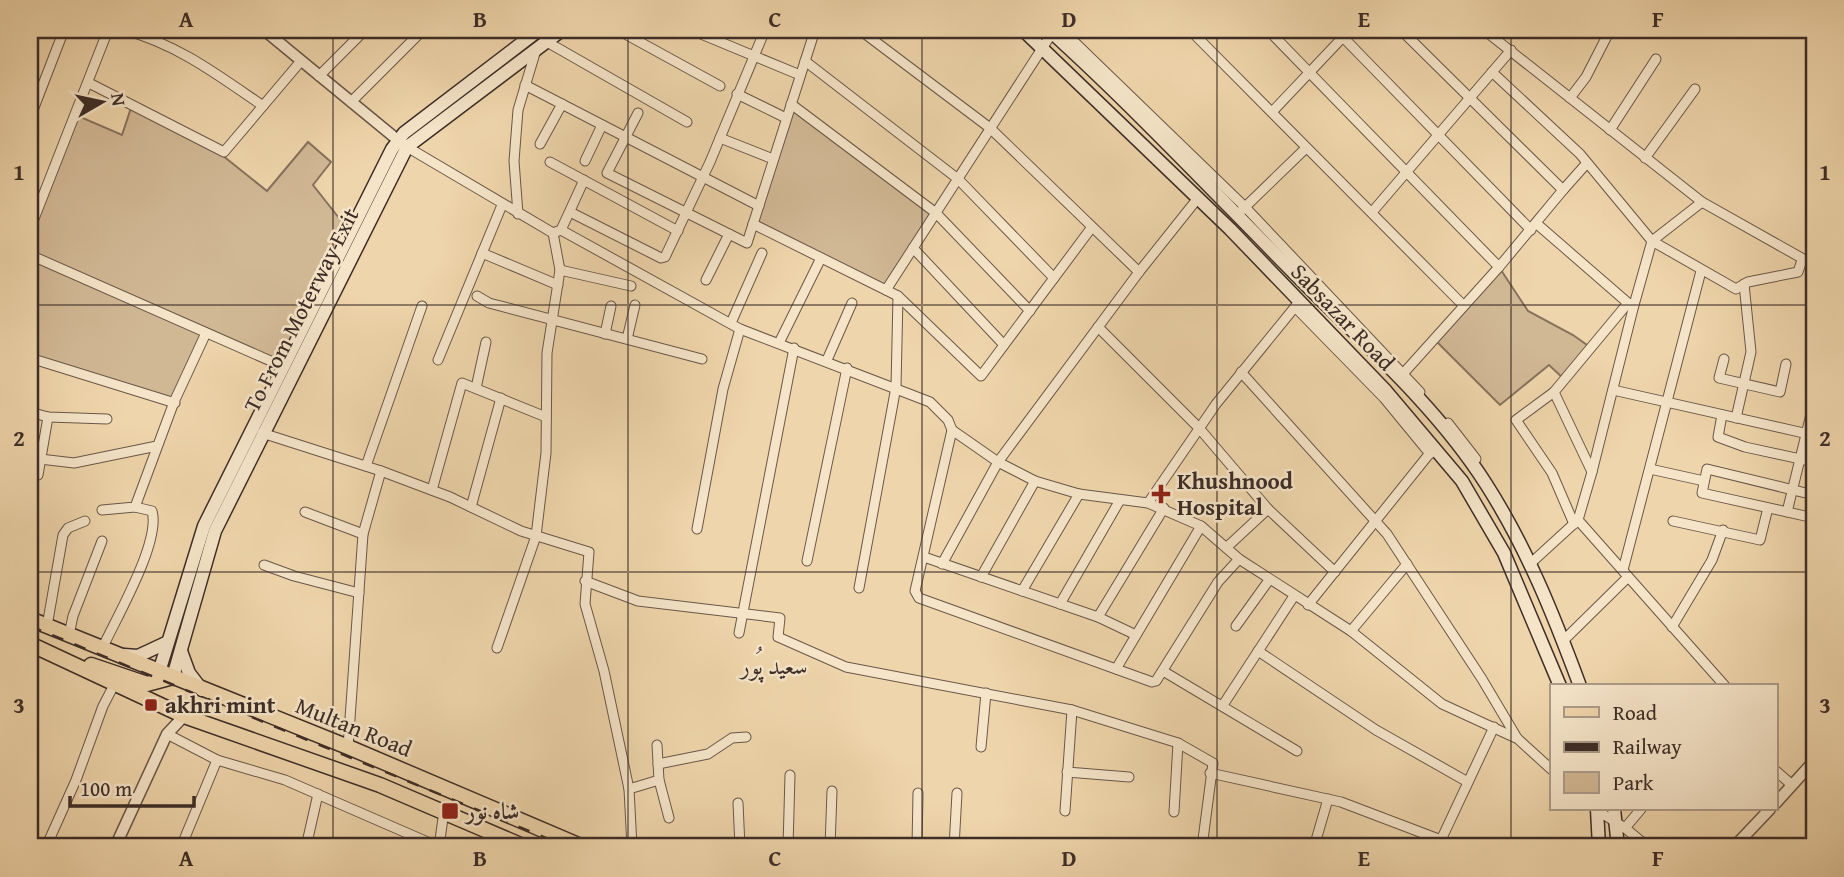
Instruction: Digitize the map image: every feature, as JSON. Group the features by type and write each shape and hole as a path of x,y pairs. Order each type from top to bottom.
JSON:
{"main road":[{"name":"To From Moterway Exit","path":"164,677 167,642 204,526 282,366 402,144 539,30"},
{"name":"To From Moterway Exit","path":"164,677 180,650 215,531 402,144 562,30"},
{"name":"Sabsazar Road","path":"1023,30 1198,198 1282,284 1297,304 1386,391 1432,451 1462,481 1504,553 1559,684"},
{"name":"Sabsazar Road","path":"1054,30 1242,210 1293,272 1402,375 1485,483 1533,562 1565,639 1579,684"},
{"path":"1282,284 1293,272"},
{"name":"Multan Road","path":"30,619 164,677 348,747 583,847"},
{"path":"109,652 138,656 167,642"},
{"name":"Multan Road","path":"30,644 184,716 444,811 525,847"},
{"path":"180,650 189,673 202,690"},
{"path":"63,660 80,662 147,684 164,677 167,698 212,718 223,731"},
{"path":"1596,810 1599,847"},
{"path":"1618,847 1619,819"}],"street":[{"path":"30,118 64,30"},
{"path":"30,229 34,204 89,83 108,30"},
{"path":"124,30 145,36 196,59 263,106"},
{"path":"264,30 402,144 518,214 740,328 930,402 948,420 952,430 998,462 1035,481 1079,494 1148,503 1201,527 1269,580 1351,631 1442,704 1518,739 1550,768"},
{"path":"319,76 365,30"},
{"path":"351,102 424,30"},
{"path":"618,30 720,86"},
{"path":"702,30 701,34 800,75"},
{"path":"570,212 661,258 667,254 765,30"},
{"path":"638,113 607,173 747,243 815,30"},
{"path":"860,30 990,128 1139,272"},
{"path":"886,290 1054,30"},
{"path":"1190,30 1464,305"},
{"path":"1268,30 1499,267"},
{"path":"1401,30 1563,190"},
{"path":"1484,30 1702,202 1814,265"},
{"path":"1570,98 1607,36 1594,30"},
{"path":"1273,111 1339,33 1534,227 1631,304"},
{"path":"518,214 514,161 518,110 542,46 687,122"},
{"path":"1373,211 1511,50"},
{"path":"1610,130 1656,59"},
{"path":"89,83 224,152 301,61"},
{"path":"804,61 958,179 1054,278"},
{"path":"1492,72 1587,163 1652,241 1701,271 1736,289 1744,284 1798,272 1802,260"},
{"path":"526,85 759,206"},
{"path":"1645,158 1695,89"},
{"path":"737,94 786,118"},
{"path":"540,144 562,104"},
{"path":"791,104 936,213 1030,311"},
{"path":"585,161 602,125"},
{"path":"720,138 773,159"},
{"path":"1306,148 1242,210 1402,375 1534,227 1587,163"},
{"path":"550,162 678,230"},
{"path":"498,648 536,536 546,453 547,353 560,270 557,232 570,212 584,180"},
{"path":"942,564 998,462 1139,272 1198,198"},
{"path":"1533,562 1576,522 1613,390 1631,304 1652,241 1702,202"},
{"path":"438,360 502,205"},
{"path":"753,224 898,296 981,376 1092,226"},
{"path":"706,280 729,234"},
{"path":"913,248 1004,345"},
{"path":"481,253 558,285"},
{"path":"731,323 762,253"},
{"path":"30,255 282,366"},
{"path":"779,343 821,258"},
{"path":"560,270 631,286"},
{"path":"1565,639 1625,574 1701,271"},
{"path":"1736,418 1751,352 1744,284"},
{"path":"477,296 489,303 702,359"},
{"path":"859,588 896,387 898,296"},
{"path":"827,360 852,303"},
{"path":"1148,503 1199,428 1297,304"},
{"path":"1631,304 1554,392 1516,420 1552,473 1576,522 1723,684"},
{"path":"627,340 635,305"},
{"path":"366,466 422,306"},
{"path":"605,334 611,306"},
{"path":"1098,327 1199,428 1268,509 1335,572"},
{"path":"697,529 723,389 740,328"},
{"path":"135,507 157,446 206,333"},
{"path":"476,388 486,342"},
{"path":"739,633 794,348"},
{"path":"30,358 175,402"},
{"path":"1724,359 1719,378 1780,391 1786,364"},
{"path":"807,561 847,368"},
{"path":"1241,372 1377,523 1482,678 1518,739"},
{"path":"432,490 462,383 546,417"},
{"path":"1613,390 1808,434"},
{"path":"1554,392 1592,472"},
{"path":"471,507 501,398"},
{"path":"1787,512 1814,402"},
{"path":"30,412 48,417 107,419"},
{"path":"1722,415 1718,437 1745,447 1814,462"},
{"path":"37,475 48,417"},
{"path":"952,430 915,591 919,598 1152,682 1156,681 1163,671 1219,582 1239,559"},
{"path":"262,433 381,471 432,490 536,536 589,552 585,582 588,623 604,671 629,789 632,847"},
{"path":"40,459 74,463 157,446"},
{"path":"1308,605 1377,523 1432,451"},
{"path":"1650,469 1704,481"},
{"path":"1814,495 1707,469 1702,493 1814,518"},
{"path":"348,747 363,534 381,471"},
{"path":"981,577 1035,481"},
{"path":"1022,591 1079,494"},
{"path":"1060,604 1120,500"},
{"path":"102,510 135,507 152,511 152,528 139,574 109,652"},
{"path":"1098,617 1164,508"},
{"path":"1673,521 1760,540 1768,508"},
{"path":"1227,547 1268,509"},
{"path":"305,512 363,534"},
{"path":"47,626 63,535 68,528 85,521"},
{"path":"1116,669 1201,527"},
{"path":"1672,627 1713,560 1723,530"},
{"path":"69,635 73,616 102,541"},
{"path":"924,557 1098,617 1136,635"},
{"path":"1351,631 1407,564"},
{"path":"264,565 359,593"},
{"path":"1236,626 1269,580"},
{"path":"585,582 638,601 780,618 778,637 846,667 1072,710 1178,743 1213,763 1202,847"},
{"path":"1223,705 1294,596"},
{"path":"1258,651 1376,730 1466,781"},
{"path":"1163,671 1297,751"},
{"path":"46,847 114,685"},
{"path":"981,747 986,693"},
{"path":"1065,811 1072,710"},
{"path":"116,847 167,734 184,716"},
{"path":"1443,843 1466,781 1494,727"},
{"path":"167,734 217,760 285,780 439,847 444,811"},
{"path":"658,764 708,754 732,738 747,737"},
{"path":"1174,812 1178,743"},
{"path":"657,745 659,779 669,818"},
{"path":"181,847 217,760"},
{"path":"1778,801 1814,761"},
{"path":"1067,772 1129,777"},
{"path":"1778,773 1792,785"},
{"path":"1210,774 1328,799 1456,847"},
{"path":"788,847 790,775"},
{"path":"629,789 659,779"},
{"path":"830,847 832,791"},
{"path":"917,847 918,793"},
{"path":"954,847 957,793"},
{"path":"306,847 318,794"},
{"path":"1314,847 1328,799"},
{"path":"738,803 740,847"},
{"path":"1598,810 1619,819 1648,847"},
{"path":"1619,819 1639,810"},
{"path":"1734,847 1769,810"}],"green space":[{"path":"791,104 938,210 886,290 753,224"},
{"path":"132,105 222,155 267,191 308,142 331,162 313,185 350,232 282,366 206,333 175,403 30,358 30,229 76,115 122,135"},
{"path":"1499,267 1528,311 1573,335 1594,350 1565,380 1549,365 1500,405 1435,340"}],"railway":[{"path":"30,626 568,847"}],"place":[{"name":"Khushnood Hospital","path":"1161,494"},
{"name":"akhri mint","path":"151,705"},
{"name":"شاہ نور","path":"450,811"}],"district":[{"name":"سعید پُور","path":"774,666"}]}
